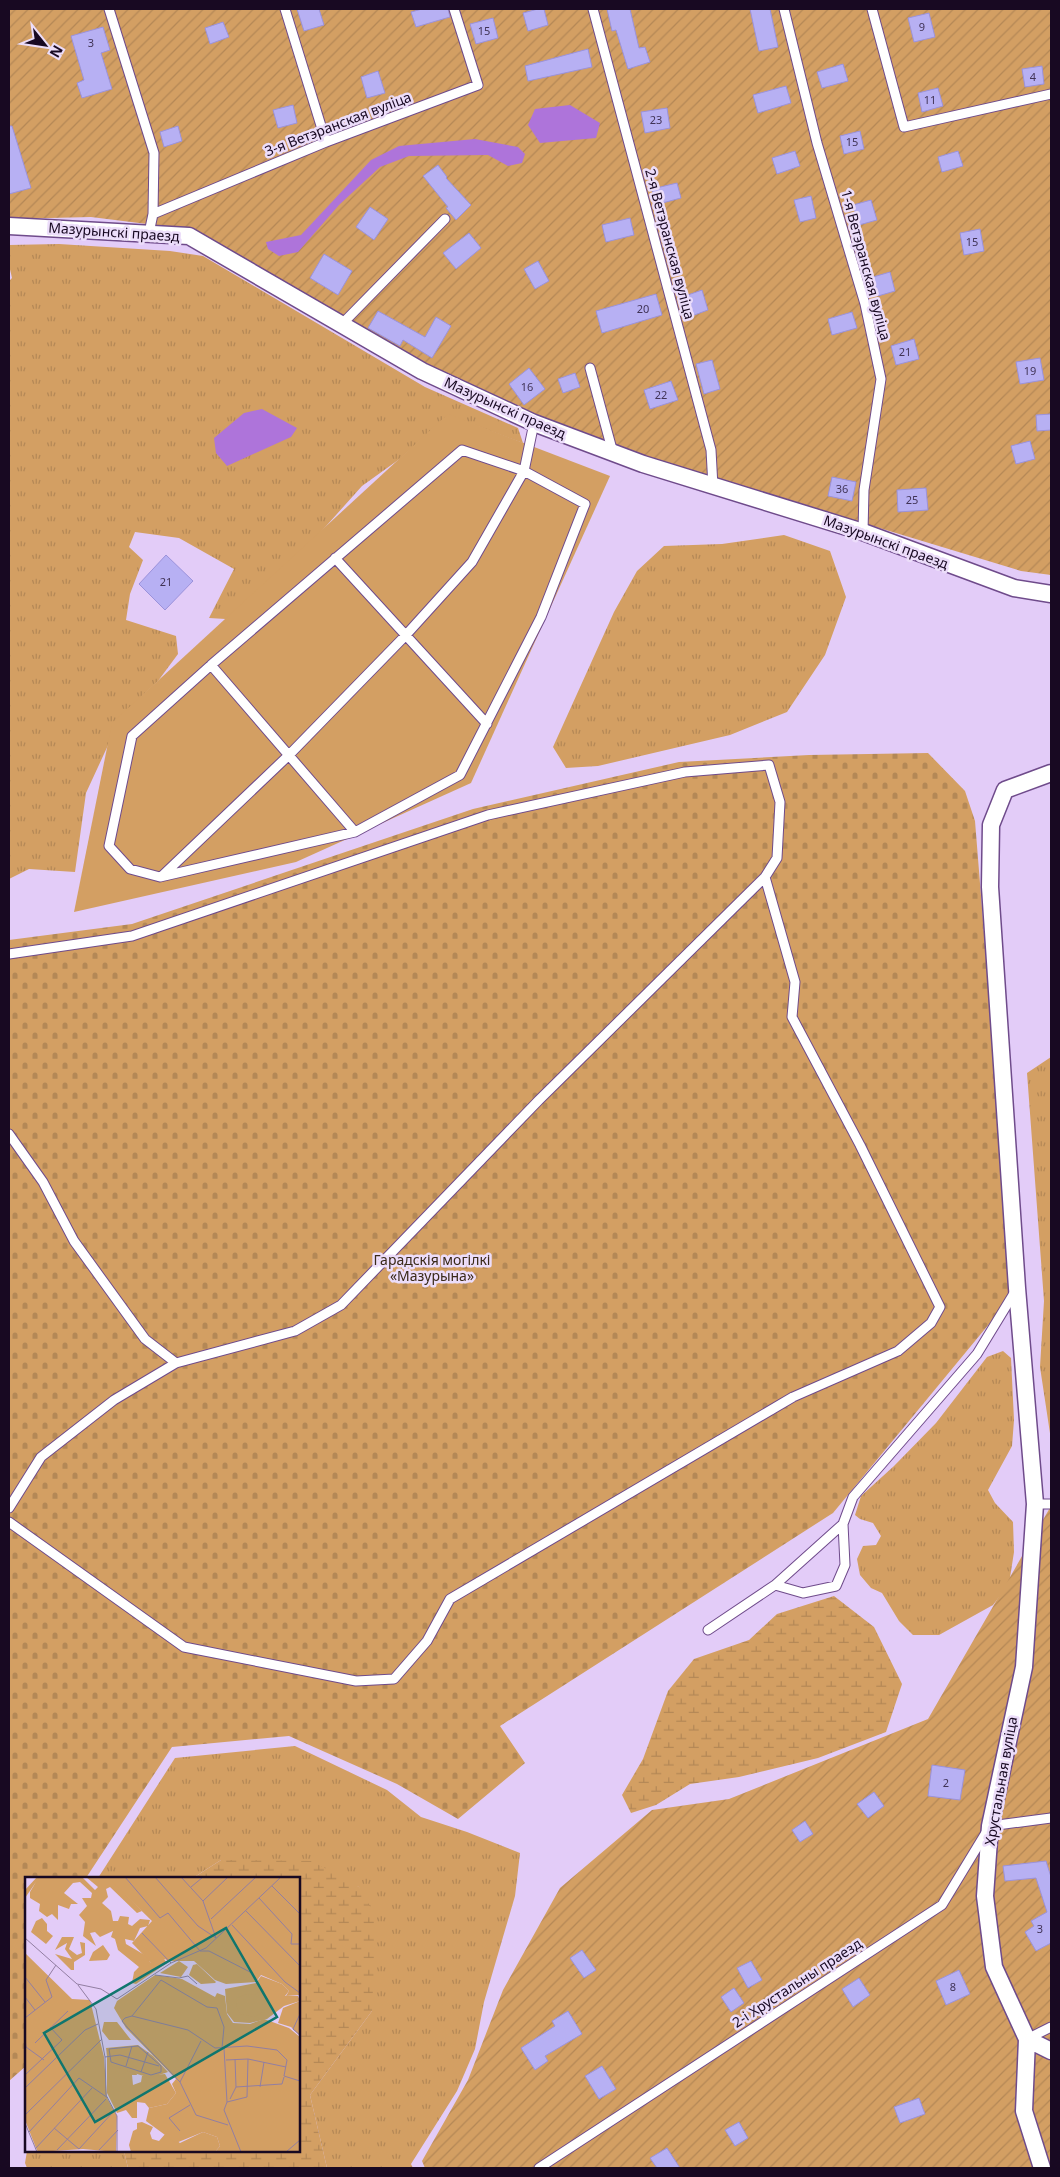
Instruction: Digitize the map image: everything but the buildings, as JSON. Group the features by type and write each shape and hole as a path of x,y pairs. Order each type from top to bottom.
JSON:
{"street":[{"name":"Мазурынскі праезд","path":"9,226 189,236 422,371 534,423 613,453 713,487 863,532 1014,588 1051,594"},
{"name":"Хрустальная вуліца","path":"1042,2168 1024,2111 1027,2039 994,1967 985,1896 990,1826 1024,1667 1043,1504 1017,1288 990,887 991,825 1005,790 1051,773"},
{"path":"1027,2039 1051,2051"}],"lane":[{"path":"109,9 154,153 153,214 150,233"},
{"path":"284,9 326,142"},
{"name":"3-я Ветэранская вуліца","path":"153,214 326,142 478,85 454,9"},
{"name":"2-я Ветэранская вуліца","path":"593,9 711,450 713,487"},
{"name":"1-я Ветэранская вуліца","path":"784,9 817,142 864,304 881,379 864,490 863,532"},
{"path":"872,9 904,127 1051,94"},
{"path":"342,324 445,219"},
{"path":"590,368 613,453"},
{"path":"160,877 289,755 405,636 472,562 524,471 534,423"},
{"path":"462,450 524,471 585,504 541,617 460,775 355,832 160,877 130,869 109,846 132,736 335,558 462,450"},
{"path":"335,558 486,724"},
{"path":"211,665 355,832"},
{"path":"9,954 132,936 488,815 685,772 769,765 780,802 777,858 765,877 539,1100 341,1305 295,1331 176,1363 114,1400 41,1457 9,1508"},
{"path":"9,1522 184,1647 356,1681 394,1679 428,1641 450,1599 793,1397 898,1351 931,1323 940,1306 860,1145 792,1017 795,982 765,877"},
{"path":"9,1134 42,1182 74,1241 145,1339 176,1363"},
{"path":"775,1585 803,1593 836,1586 845,1565 843,1524 853,1497 976,1354 1017,1288"},
{"path":"708,1630 775,1585 843,1524"},
{"path":"990,1826 1051,1818"},
{"name":"2-і Хрустальны праезд","path":"539,2168 942,1905 990,1826"},
{"path":"1027,2039 1051,2027"}],"green space":[{"path":"9,9 1051,9 1051,575 1021,571 726,484 534,416 423,366 190,234 155,225 91,217 9,219"},
{"path":"59,244 170,251 203,256 425,387 518,428 523,443 448,415 401,458 362,486 242,620 209,618 234,569 179,538 135,532 129,547 143,560 130,594 126,620 176,636 178,654 158,681 138,700 116,728 86,793 75,872 29,869 9,879 9,281 12,278 9,265 9,245"},
{"path":"448,414 610,476 471,783 296,862 74,912 112,723"},
{"path":"784,535 830,551 846,597 825,655 787,712 730,735 598,766 566,768 553,747 614,612 637,571 664,546 722,544"},
{"name":"Гарадскія могілкі «Мазурына»","path":"928,753 965,791 975,821 1013,1295 833,1513 500,1726 525,1763 458,1819 397,1784 289,1736 172,1747 87,1877 25,1877 25,2067 9,2081 9,940 132,924 473,809 679,762 809,755"},
{"path":"1051,1057 1051,1440 1040,1367 1044,1301 1027,1073"},
{"path":"1003,1351 1011,1358 1014,1420 1012,1446 988,1490 995,1503 1013,1522 1014,1552 1009,1584 993,1605 939,1635 913,1635 899,1621 882,1593 871,1588 860,1575 857,1559 863,1546 876,1545 881,1536 873,1523 860,1519 855,1515 861,1496 894,1466 936,1423 987,1357"},
{"path":"1051,1506 1051,2168 425,2168 422,2161 468,2080 503,1990 560,1888 652,1810 729,1799 928,1719"},
{"path":"834,1596 874,1627 902,1684 886,1732 818,1758 739,1777 690,1784 656,1805 631,1813 622,1795 643,1759 668,1691 694,1659 749,1640 777,1614"},
{"path":"295,1746 387,1790 421,1817 467,1832 520,1853 515,1896 484,2002 475,2049 457,2091 411,2164 413,2168 327,2168 310,2095 372,2011 359,1887 221,1860 195,1877 99,1877 175,1758"},
{"path":"221,1860 312,1861 359,1887 376,1917 372,2011 310,2095 327,2168 128,2168 124,2152 300,2152 300,1877 195,1877"},
{"path":"27,2152 124,2152 128,2168 27,2168 25,2163"}],"shaded area":[{"path":"570,105 600,123 596,138 540,143 528,125 535,109"},
{"path":"475,139 518,147 525,154 522,163 508,166 488,155 409,156 380,167 339,205 298,252 279,256 268,249 266,242 301,235 371,160 399,146"},
{"path":"262,409 297,428 291,437 227,466 216,453 214,438 244,413"}]}
